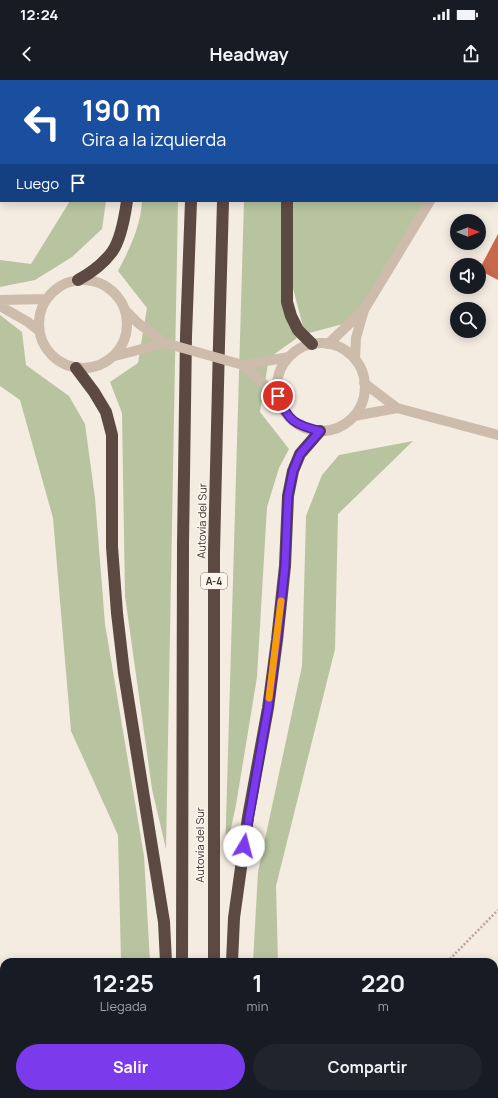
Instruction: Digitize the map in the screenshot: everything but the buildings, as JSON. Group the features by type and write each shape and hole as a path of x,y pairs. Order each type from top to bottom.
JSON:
{"highway":[{"path":"78,280 93,272 113,251 122,225 127,202"},
{"name":"Autovía del Sur","path":"182,958 183,545 186,336 191,202"},
{"name":"Autovía del Sur","path":"214,958 214,552 223,202"},
{"path":"288,202 287,302 291,316 298,330 312,344"},
{"path":"76,368 94,392 106,412 112,435 112,547 117,613 124,673 164,922 166,958"},
{"path":"232,958 234,918 248,817 268,708 277,640 285,566 288,496 293,471 300,454 320,431"}],"street":[{"path":"355,359 356,338 364,310 429,202"},
{"path":"115,356 122,346 128,322 125,310 118,297 107,287 93,281 78,280 66,283 55,290 47,299 42,309 39,320 39,331 44,344 52,356 63,364 76,368 90,368 103,364 115,356 159,342"},
{"path":"0,300 47,299"},
{"path":"0,306 28,322 39,331"},
{"path":"125,310 159,342 244,365 289,357"},
{"path":"328,344 364,310"},
{"path":"312,344 328,344 347,352 355,359 361,370 364,383 364,394 360,406 354,416 343,425 329,430 320,431 302,427 291,419 283,409 278,396 277,384 280,372 289,357 294,352 312,344"},
{"path":"244,365 278,396"},
{"path":"364,383 397,408 498,435"},
{"path":"354,416 397,408"}],"path":[{"path":"451,958 498,910"}],"green space":[{"path":"69,202 106,202 102,229 72,257 35,280 0,287 0,260 31,264"},
{"path":"142,202 178,202 166,849 152,789 125,596 122,413 110,382 138,363 147,308 118,271 137,229"},
{"path":"244,202 429,202 351,322 305,334 285,258 285,307 297,338 269,358 260,412 289,449 279,468 267,507 257,677 236,805 225,856"},
{"path":"0,315 22,332 26,365 69,396 85,424 95,498 105,624 144,856 150,958 121,958 118,835 71,731 53,518 20,400 0,386"},
{"path":"413,441 338,514 335,649 276,886 278,958 253,958 258,872 302,666 306,516 322,475 339,455"}],"slow traffic":[{"path":"269,698 281,601"}],"route":[{"path":"244,846 268,708 277,640 285,566 288,496 293,471 300,454 320,431 302,427 291,419 283,409 278,396"}]}
